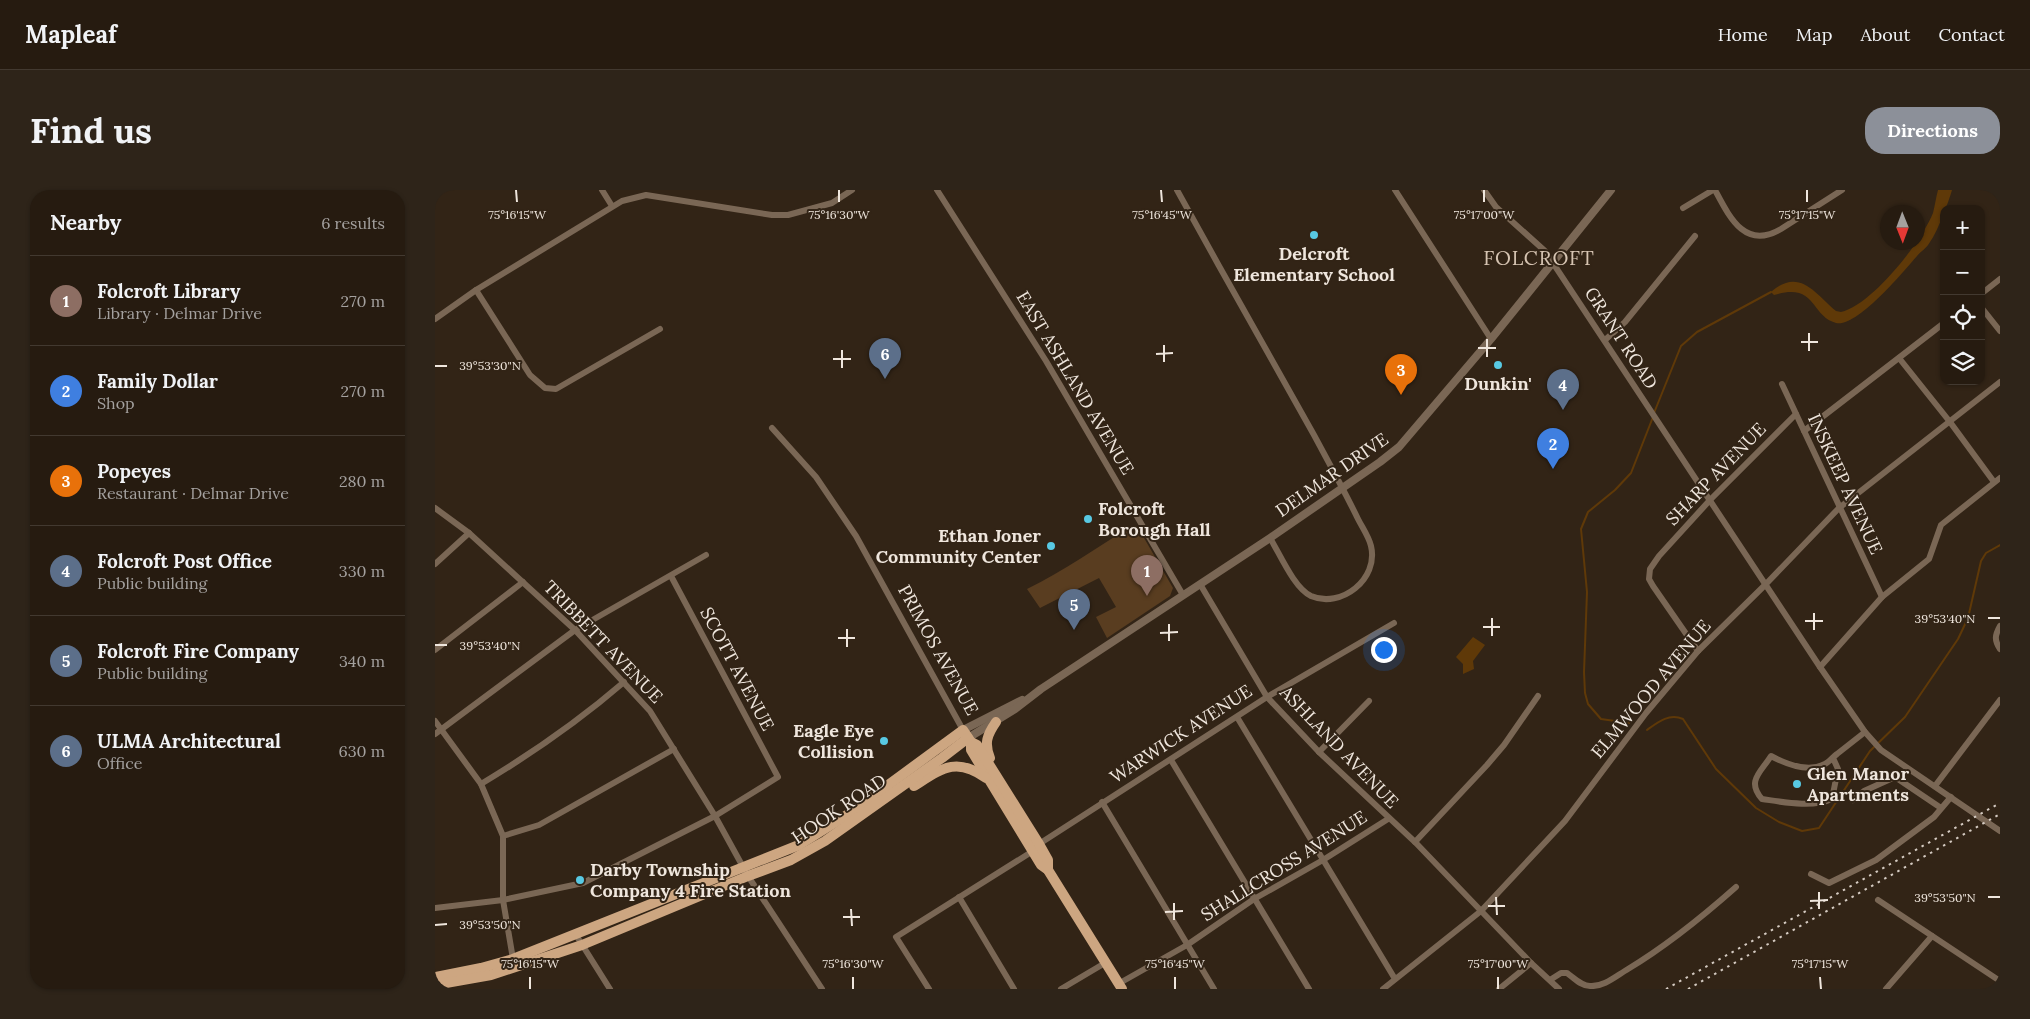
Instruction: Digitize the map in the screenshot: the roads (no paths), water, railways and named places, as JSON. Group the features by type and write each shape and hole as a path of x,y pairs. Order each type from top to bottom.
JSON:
{"main road":[{"path":"994,780 985,744 996,722"},
{"name":"PRIMOS AVENUE","path":"967,737 977,745 994,780 1036,847 1049,860 1048,870 1120,986"},
{"name":"HOOK ROAD","path":"435,977 481,968 513,959 746,871 780,865 813,849 888,797 967,737"},
{"name":"HOOK ROAD","path":"435,985 491,975 582,945 746,871 808,840 967,737"},
{"path":"888,797 950,766 967,767 994,780"}],"street":[{"path":"602,190 612,206"},
{"path":"435,320 465,297 622,200 645,195 772,215 789,215 832,204 852,190"},
{"name":"EAST ASHLAND AVENUE","path":"937,190 1046,361 1183,595"},
{"path":"1177,190 1343,488 1371,546 1372,561 1369,572 1361,584 1335,598 1323,599 1311,596 1299,587 1270,538"},
{"path":"1395,190 1491,339"},
{"name":"GRANT ROAD","path":"1483,190 1496,207 1545,251 1553,262 1765,585 1867,735 1889,756 2000,831"},
{"name":"DELMAR DRIVE","path":"967,737 1270,538 1399,448 1491,339 1611,190"},
{"path":"1683,208 1714,190 1734,223 1747,232 1763,237 1771,235 1842,190"},
{"path":"1605,340 1625,322 1695,236"},
{"path":"1985,291 2000,279"},
{"path":"476,290 530,375 545,388 556,389 660,330"},
{"path":"1985,312 2000,331"},
{"path":"1804,431 1940,326"},
{"path":"1820,667 1882,597 1929,559 1941,525 1997,480 1899,358"},
{"name":"ELMWOOD AVENUE","path":"1383,989 1481,911 1565,821 1646,713 1698,651 1839,508 2000,382"},
{"name":"INSKEEP AVENUE","path":"1783,384 1882,597"},
{"name":"SHARP AVENUE","path":"1698,651 1649,579 1650,569 1659,556 1711,500 1796,414"},
{"name":"PRIMOS AVENUE","path":"772,428 816,477 856,536 967,737"},
{"name":"TRIBBETT AVENUE","path":"435,508 469,533 575,630 650,710 715,816 746,871 822,989"},
{"path":"435,564 469,533"},
{"path":"435,734 575,630 707,555"},
{"name":"SCOTT AVENUE","path":"671,576 778,776 715,816"},
{"path":"435,650 523,582"},
{"name":"ASHLAND AVENUE","path":"1200,584 1267,697 1319,752 1415,842 1481,911"},
{"name":"WARWICK AVENUE","path":"929,989 896,937 1267,697 1394,622"},
{"path":"2000,626 1996,635 1996,642 2000,649"},
{"path":"481,784 515,764 601,702 624,682"},
{"name":"DELMAR DRIVE","path":"967,737 996,722 1030,696"},
{"path":"1415,842 1504,745 1538,696"},
{"path":"1935,786 2000,700"},
{"path":"1319,752 1369,701"},
{"path":"1237,717 1395,979"},
{"path":"435,721 481,784 503,836 503,900 513,959"},
{"path":"1833,758 1838,769 1831,799 1823,803 1762,800 1756,792 1754,786 1757,775 1771,756 1786,764 1807,768 1824,765 1833,758 1867,735"},
{"path":"503,836 539,825 675,749"},
{"path":"1171,760 1309,989"},
{"path":"1853,800 1863,791 1895,777 1941,808"},
{"path":"1811,874 1829,883 1876,860 1934,817 1951,797"},
{"path":"1102,802 1214,989"},
{"path":"435,908 503,900 583,883 715,816"},
{"name":"SHALLCROSS AVENUE","path":"1120,986 1187,945 1254,899 1323,860 1388,818"},
{"path":"1550,980 1561,973 1567,973 1581,984 1601,986 1663,948 1693,925 1736,887"},
{"path":"959,897 1014,989"},
{"path":"1878,900 2000,981"},
{"path":"1481,911 1559,989"},
{"path":"576,935 610,989"},
{"path":"1886,989 1932,936"},
{"path":"1061,989 1105,963"},
{"path":"1499,989 1531,963"}],"waterway":[{"path":"1654,413 1681,346 1697,332 1771,292"},
{"path":"1629,723 1601,719 1588,704 1585,693 1587,592 1581,529 1588,512 1615,490 1631,473 1653,417"},
{"path":"1647,730 1668,718 1678,717 1683,719 1716,769 1756,808 1779,822 1802,831 1819,828 1870,751 1905,717 1958,639 1968,618 1981,561 1986,553 2000,545"}],"railway":[{"path":"1666,989 2000,803"},
{"path":"1688,989 2000,814"}],"place":[{"name":"Delcroft Elementary School","path":"1314,235"},
{"name":"Dunkin'","path":"1498,365"},
{"name":"ULMA Architectural","path":"885,379"},
{"name":"Popeyes","path":"1401,395"},
{"name":"Folcroft Post Office","path":"1563,410"},
{"name":"Family Dollar","path":"1553,469"},
{"name":"Folcroft Borough Hall","path":"1088,519"},
{"name":"Ethan Joner Community Center","path":"1051,546"},
{"name":"Folcroft Library","path":"1147,596"},
{"name":"Folcroft Fire Company","path":"1074,630"},
{"name":"Eagle Eye Collision","path":"884,741"},
{"name":"Glen Manor Apartments","path":"1797,784"},
{"name":"Darby Township Company 4 Fire Station","path":"580,880"}],"district":[{"name":"FOLCROFT","path":"1539,258"}]}
